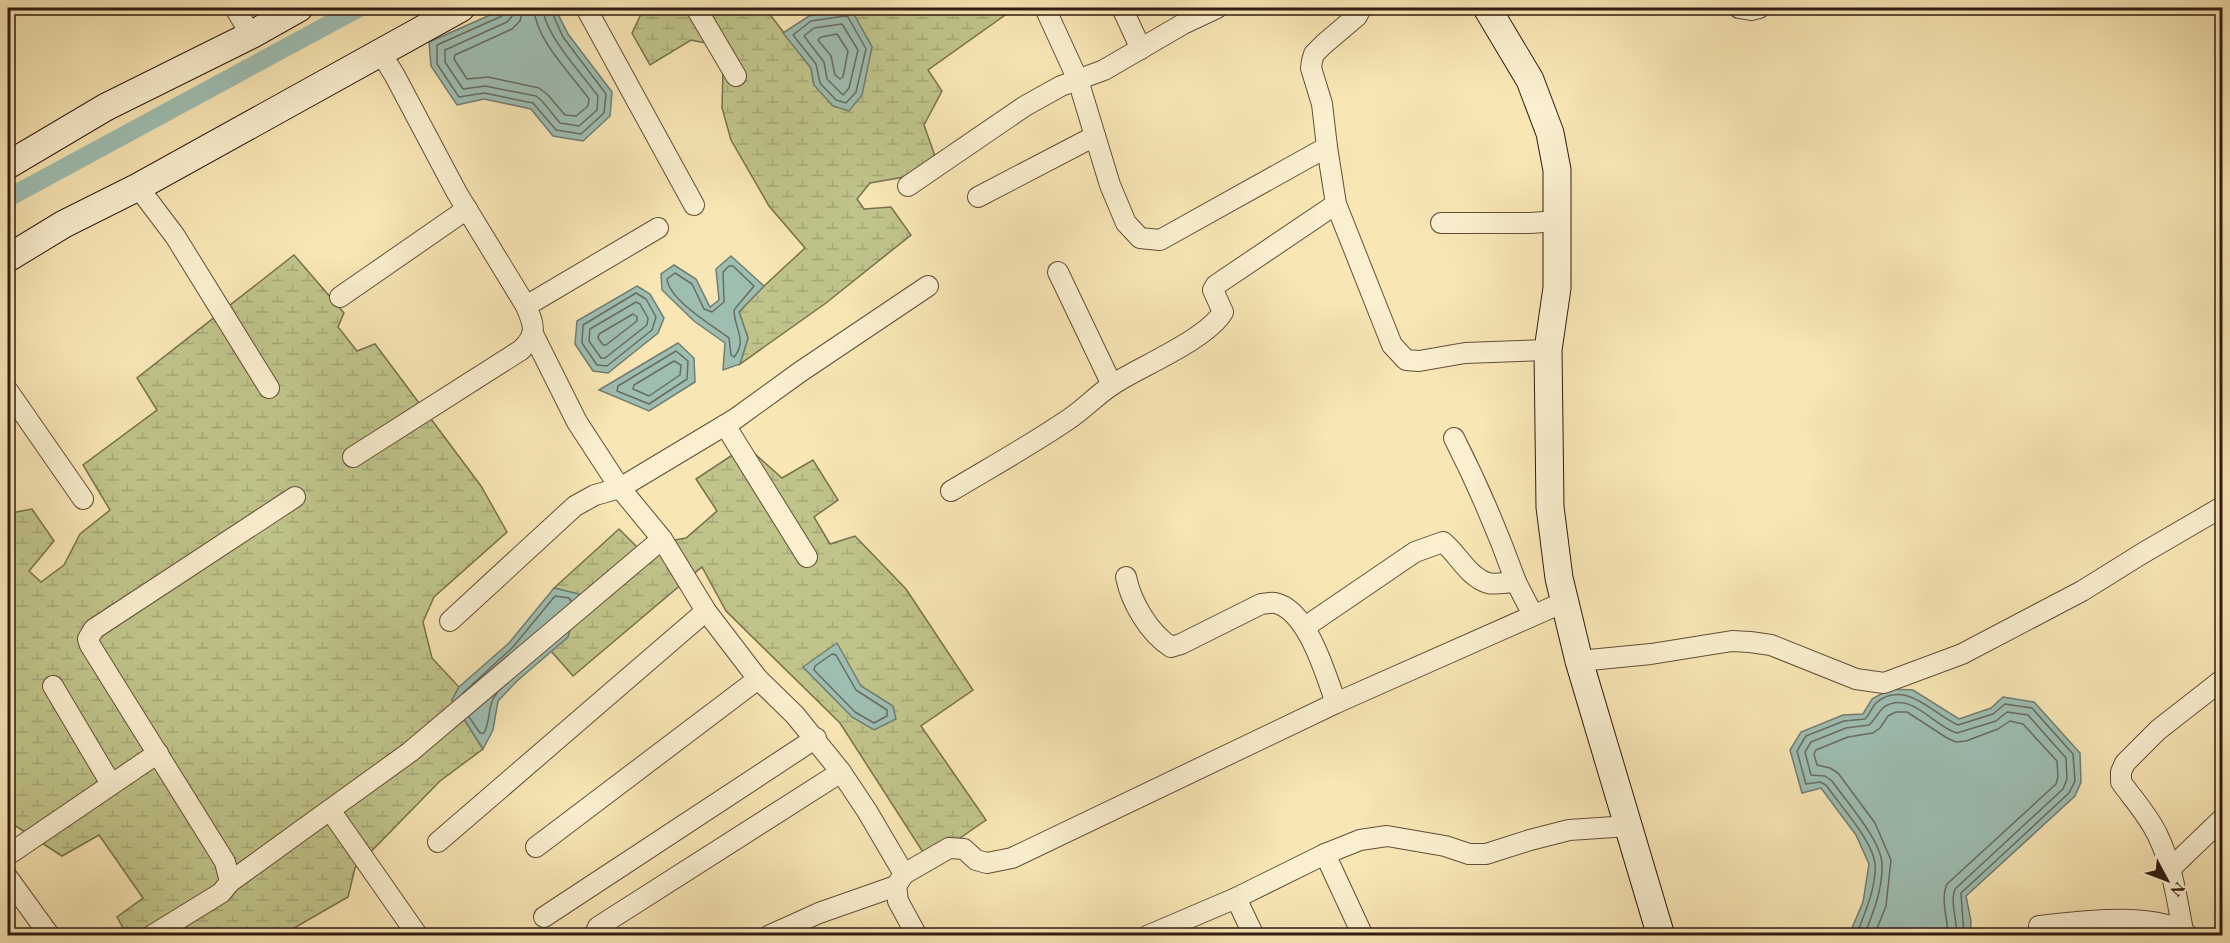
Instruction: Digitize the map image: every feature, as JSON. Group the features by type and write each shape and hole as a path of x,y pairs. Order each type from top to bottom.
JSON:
{"street":[{"path":"235,8 251,35"},
{"path":"8,165 106,107 251,35 299,8"},
{"path":"8,258 64,224 138,187 461,8"},
{"path":"586,8 694,205"},
{"path":"696,8 736,76"},
{"path":"1045,8 1078,80 1126,223 1140,238 1160,240 1327,147"},
{"path":"1122,8 1141,49"},
{"path":"908,186 1025,106 1061,86 1104,70 1183,24 1217,8"},
{"path":"1361,8 1357,16 1314,54 1311,68 1322,104 1336,204 1392,345 1406,360 1419,361 1465,353 1548,350"},
{"path":"1487,8 1530,80 1550,133 1557,170 1557,288 1548,350 1550,507 1564,602 1579,661 1661,936"},
{"path":"1739,8 1751,10 1759,8"},
{"path":"353,457 521,350 529,343 533,334 533,324 526,306 467,209 381,53"},
{"path":"978,196 1095,136"},
{"path":"138,187 175,236 269,388"},
{"path":"951,490 1034,442 1070,419 1112,385 1162,358 1213,324 1222,312 1213,290 1216,285 1336,204"},
{"path":"340,297 467,209"},
{"path":"1441,223 1558,221"},
{"path":"526,306 658,228"},
{"path":"1058,272 1112,385"},
{"path":"450,621 574,507 595,495 620,488 725,425 928,286"},
{"path":"533,334 577,422 620,488 662,539 706,611 758,680 816,738 867,811 900,880 898,902 917,936"},
{"path":"8,391 83,499"},
{"path":"725,425 807,557"},
{"path":"1454,438 1486,503 1516,582 1533,615"},
{"path":"230,882 225,862 88,639 94,628 295,497"},
{"path":"1579,661 1651,654 1732,641 1750,642 1772,645 1856,679 1884,683 1962,654 2082,591 2222,508"},
{"path":"151,936 221,892 230,882 410,752 662,539"},
{"path":"1305,627 1415,552 1443,542 1452,549 1475,577 1489,583 1516,582"},
{"path":"1126,577 1128,589 1150,628 1158,639 1171,647 1261,604 1276,603 1287,609 1305,627 1336,703"},
{"path":"768,936 900,880 949,848 964,849 976,860 987,864 1012,858 1336,703 1564,602"},
{"path":"438,842 706,611"},
{"path":"536,847 758,680"},
{"path":"2186,933 2170,869 2158,836 2121,782 2121,772 2125,763 2158,730 2223,680"},
{"path":"53,686 111,784"},
{"path":"544,916 816,738"},
{"path":"8,855 158,753"},
{"path":"594,936 598,927 841,772"},
{"path":"330,810 418,936"},
{"path":"2170,869 2223,819"},
{"path":"1147,936 1185,928 1236,898 1360,840 1387,836 1445,846 1469,854 1486,854 1569,830 1629,826"},
{"path":"1326,854 1363,936"},
{"path":"8,878 50,936"},
{"path":"1236,898 1254,936"},
{"path":"2039,926 2110,918 2169,925 2186,933"}],"green space":[{"path":"644,8 765,8 811,68 814,85 872,47 850,8 1015,8 928,70 942,91 924,125 935,156 904,177 870,183 857,199 864,209 891,207 911,235 826,303 740,364 748,338 739,312 805,248 769,206 731,140 722,108 723,70 711,44 691,40 650,65 632,33"},
{"path":"294,255 344,313 338,327 357,351 375,344 481,486 507,532 434,597 423,622 432,658 459,687 452,700 483,749 440,781 355,868 348,897 282,935 127,935 117,917 143,898 99,835 62,856 8,821 8,517 11,513 32,509 54,541 29,571 41,582 64,565 80,534 110,510 83,465 157,410 137,378"},
{"path":"746,446 782,478 813,460 838,500 814,517 830,544 855,536 906,589 973,690 921,726 986,820 928,860 840,723 726,611 702,567 573,676 551,651 568,637 578,594 554,588 619,529 637,547 686,538 717,511 696,479"}],"water":[{"path":"506,8 555,8 568,34 612,92 610,116 583,141 553,136 531,109 484,99 457,105 431,66 429,42"},
{"path":"851,9 872,47 862,95 849,111 833,106 814,85 811,68 783,33 809,16"},
{"path":"731,256 764,286 739,312 748,338 740,364 723,370 725,343 694,321 662,290 661,274 674,265 696,279 710,307 719,300 716,269"},
{"path":"637,286 650,294 664,318 658,333 608,373 593,371 575,344 577,321"},
{"path":"678,343 694,358 695,382 649,411 599,390"},
{"path":"554,588 579,594 568,637 517,681 498,701 493,730 483,749 452,700 459,687 509,643"},
{"path":"837,643 861,686 893,706 896,719 874,730 852,717 803,667"},
{"path":"1890,689 1913,690 1959,719 1991,708 2003,697 2034,702 2080,753 2081,782 2075,796 1966,896 1971,921 1970,935 1849,935 1863,902 1869,864 1856,835 1821,788 1802,793 1790,750 1801,732 1843,715 1863,714 1872,699"}],"waterway":[{"path":"8,198 359,8"}]}
